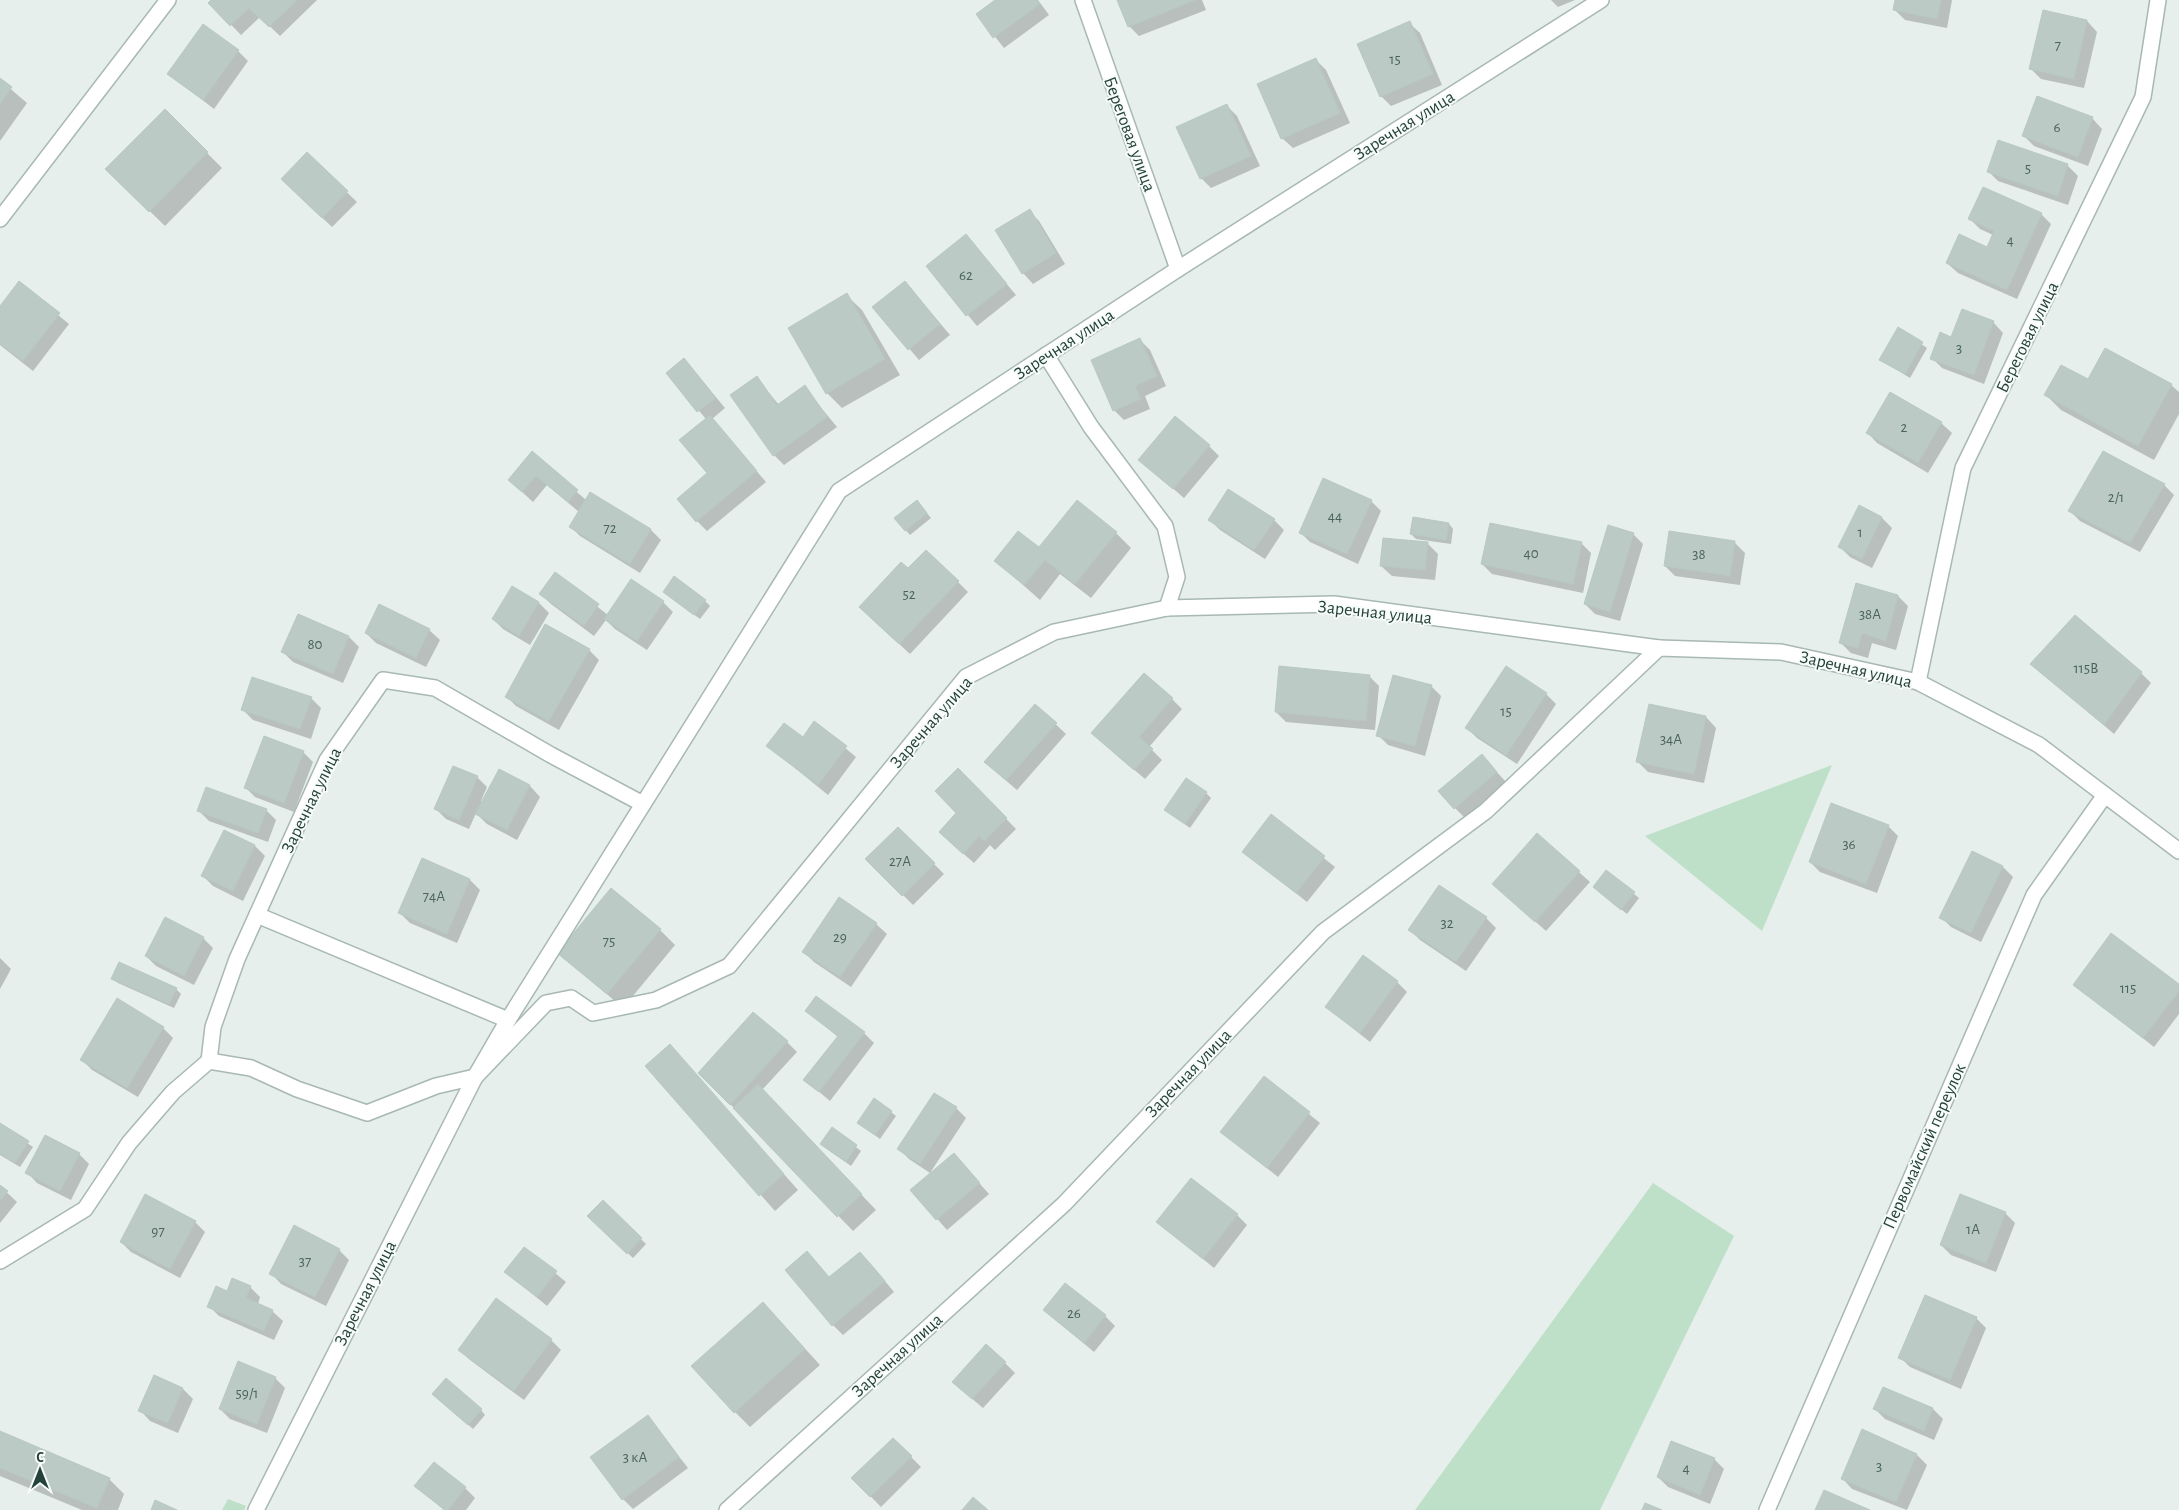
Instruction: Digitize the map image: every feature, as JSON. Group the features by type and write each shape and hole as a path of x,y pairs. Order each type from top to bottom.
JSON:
{"street":[{"path":"0,219 168,0"},
{"name":"Береговая улица","path":"1083,0 1178,269"},
{"name":"Заречная улица","path":"256,1510 475,1077 508,1020 839,491 1178,269 1601,0"},
{"name":"Береговая улица","path":"1918,682 1963,468 2142,97 2158,0"},
{"path":"1046,355 1091,427 1165,526 1177,577 1167,608"},
{"name":"Заречная улица","path":"475,1077 546,1003 571,998 593,1012 656,1000 729,966 966,677 1054,632 1167,608 1334,604 1659,648 1781,652 1918,682 2039,745 2179,851"},
{"name":"Заречная улица","path":"727,1510 1064,1204 1323,932 1486,811 1659,648"},
{"name":"Заречная улица","path":"209,1061 213,1027 237,959 327,760 383,680 435,688 551,755 643,804"},
{"name":"Первомайский переулок","path":"1767,1510 2034,895 2105,795"},
{"path":"257,915 508,1020"},
{"path":"0,1261 85,1210 130,1142 174,1092 209,1061 251,1068 297,1089 367,1113 436,1086 475,1077"}],"green space":[{"path":"1832,765 1762,931 1645,836"},
{"path":"1653,1183 1734,1236 1600,1510 1415,1510"},
{"path":"228,1499 246,1506 244,1510 222,1510"}],"building":[{"path":"211,0 297,0 269,27 249,8 230,26 208,3"},
{"path":"995,0 1037,0 1040,4 993,38 976,14"},
{"path":"1117,0 1195,0 1128,27"},
{"path":"1895,0 1941,0 1937,19 1893,10"},
{"path":"2043,10 2087,20 2074,79 2029,69"},
{"path":"1410,21 1433,74 1380,97 1357,44"},
{"path":"203,24 239,50 203,100 167,74"},
{"path":"1316,58 1340,113 1281,139 1257,84"},
{"path":"0,78 12,87 0,104"},
{"path":"2037,96 2093,117 2078,157 2022,136"},
{"path":"1227,104 1251,156 1200,179 1176,127"},
{"path":"165,109 208,152 149,212 105,169"},
{"path":"1998,140 2068,164 2058,196 1987,172"},
{"path":"307,152 348,191 322,218 281,179"},
{"path":"1983,187 2042,213 2007,290 1946,263 1959,234 1987,247 1994,231 1968,219"},
{"path":"1030,209 1056,253 1022,274 995,230"},
{"path":"966,234 1007,284 966,316 926,266"},
{"path":"19,281 60,313 23,361 0,344 0,306"},
{"path":"905,281 940,324 908,350 872,307"},
{"path":"847,293 885,359 826,394 788,328"},
{"path":"1962,309 1994,321 1974,375 1930,359 1940,332 1951,337"},
{"path":"1898,327 1923,342 1905,374 1879,360"},
{"path":"1140,338 1157,376 1135,386 1141,399 1113,411 1091,360"},
{"path":"2105,348 2172,384 2138,446 2044,395 2061,365 2088,379"},
{"path":"684,358 716,398 697,412 666,373"},
{"path":"757,376 777,405 805,385 827,417 773,456 730,395"},
{"path":"1890,392 1942,422 1918,463 1866,433"},
{"path":"710,415 757,471 696,522 677,499 707,473 679,440"},
{"path":"1175,416 1210,445 1173,489 1138,460"},
{"path":"532,451 578,490 568,502 536,476 522,492 508,480"},
{"path":"2103,451 2165,484 2130,543 2068,511"},
{"path":"1323,478 1372,500 1347,554 1299,533"},
{"path":"1228,489 1275,519 1254,550 1208,520"},
{"path":"590,492 651,529 630,564 569,527"},
{"path":"917,500 927,513 905,531 894,518"},
{"path":"1077,500 1117,532 1075,584 1045,560 1024,585 994,561 1018,531 1039,547"},
{"path":"1859,505 1882,517 1862,559 1838,547"},
{"path":"1413,517 1449,523 1446,540 1410,534"},
{"path":"1490,523 1582,542 1573,584 1481,564"},
{"path":"1608,525 1634,533 1610,612 1584,604"},
{"path":"1669,531 1735,541 1730,576 1664,566"},
{"path":"1383,538 1428,542 1425,570 1380,566"},
{"path":"926,550 959,581 899,644 859,607 901,562 908,568"},
{"path":"555,572 599,604 584,626 539,594"},
{"path":"674,576 706,600 694,615 663,592"},
{"path":"631,579 664,601 637,641 604,619"},
{"path":"1856,583 1898,595 1886,641 1862,633 1858,648 1839,643"},
{"path":"512,586 539,602 519,636 492,619"},
{"path":"379,604 430,629 416,658 365,633"},
{"path":"298,614 349,636 333,674 281,652"},
{"path":"2075,615 2142,672 2104,725 2030,664"},
{"path":"545,624 590,649 549,721 505,697"},
{"path":"1279,666 1370,675 1366,721 1275,712"},
{"path":"1506,666 1547,693 1506,755 1465,728"},
{"path":"1144,673 1173,698 1139,737 1153,749 1134,770 1091,733"},
{"path":"1393,675 1432,685 1415,746 1376,736"},
{"path":"252,677 312,697 300,729 241,710"},
{"path":"1035,704 1057,723 1006,780 984,762"},
{"path":"1649,704 1706,716 1694,774 1636,762"},
{"path":"814,721 847,746 818,785 766,746 784,723 803,737"},
{"path":"264,736 304,751 284,803 244,788"},
{"path":"1482,754 1497,772 1454,809 1438,791"},
{"path":"453,766 478,776 459,820 434,809"},
{"path":"958,768 1007,818 984,841 979,836 963,854 939,832 956,813 935,791"},
{"path":"499,769 530,785 507,830 475,814"},
{"path":"1186,778 1207,792 1185,824 1164,810"},
{"path":"206,787 267,809 258,833 197,811"},
{"path":"1831,803 1889,825 1866,884 1809,862"},
{"path":"1271,814 1325,856 1296,893 1242,852"},
{"path":"898,827 935,863 902,896 865,859"},
{"path":"224,830 255,845 233,891 201,876"},
{"path":"1537,833 1580,871 1535,922 1492,884"},
{"path":"1972,851 2003,866 1971,933 1939,918"},
{"path":"422,858 470,879 447,934 398,913"},
{"path":"1606,870 1635,892 1621,910 1593,887"},
{"path":"1439,885 1487,917 1456,962 1408,930"},
{"path":"611,888 661,929 607,994 557,953"},
{"path":"839,897 877,923 840,977 802,952"},
{"path":"165,917 204,937 184,976 145,956"},
{"path":"2111,933 2179,984 2179,991 2143,1038 2073,985"},
{"path":"1363,955 1398,981 1360,1033 1325,1007"},
{"path":"119,962 177,988 169,1004 111,979"},
{"path":"816,996 865,1032 819,1092 803,1080 838,1036 805,1011"},
{"path":"117,998 164,1027 127,1088 80,1060"},
{"path":"753,1012 788,1041 730,1105 698,1073"},
{"path":"670,1044 784,1174 759,1196 645,1066"},
{"path":"1264,1076 1310,1112 1267,1168 1220,1132"},
{"path":"758,1084 862,1194 837,1217 733,1108"},
{"path":"934,1093 957,1107 920,1164 897,1149"},
{"path":"874,1098 892,1111 875,1135 857,1123"},
{"path":"0,1123 29,1141 15,1163 0,1154"},
{"path":"832,1127 857,1145 846,1162 820,1144"},
{"path":"45,1135 80,1153 60,1191 25,1173"},
{"path":"954,1153 980,1183 936,1220 910,1190"},
{"path":"1191,1178 1238,1214 1203,1259 1156,1222"},
{"path":"0,1185 8,1191 0,1201"},
{"path":"145,1194 196,1221 170,1269 120,1242"},
{"path":"1960,1194 2006,1212 1986,1263 1940,1245"},
{"path":"603,1200 642,1238 627,1254 587,1216"},
{"path":"294,1225 340,1249 315,1297 269,1274"},
{"path":"524,1247 557,1271 537,1297 504,1272"},
{"path":"807,1251 829,1277 860,1252 885,1281 832,1326 785,1270"},
{"path":"232,1278 251,1286 246,1298 273,1310 264,1331 207,1307 216,1286 227,1291"},
{"path":"1065,1283 1106,1315 1084,1343 1043,1310"},
{"path":"1925,1295 1977,1317 1950,1380 1898,1358"},
{"path":"496,1298 552,1339 514,1391 458,1350"},
{"path":"763,1302 805,1349 734,1413 691,1366"},
{"path":"986,1344 1006,1362 972,1399 952,1382"},
{"path":"238,1361 276,1377 257,1424 219,1409"},
{"path":"154,1375 183,1388 168,1423 138,1411"},
{"path":"446,1378 482,1409 468,1425 432,1394"},
{"path":"1883,1387 1933,1408 1924,1431 1873,1409"},
{"path":"648,1415 679,1457 622,1500 590,1457"},
{"path":"1862,1429 1917,1454 1896,1502 1841,1479"},
{"path":"0,1431 110,1478 97,1508 0,1468"},
{"path":"893,1438 912,1456 870,1497 851,1478"},
{"path":"1671,1441 1715,1458 1700,1495 1657,1477"},
{"path":"434,1462 466,1487 448,1510 445,1510 414,1486"},
{"path":"1824,1490 1870,1510 1815,1510"},
{"path":"973,1497 988,1510 962,1510"},
{"path":"155,1500 177,1510 151,1510"},
{"path":"1645,1503 1662,1510 1642,1510"}]}
